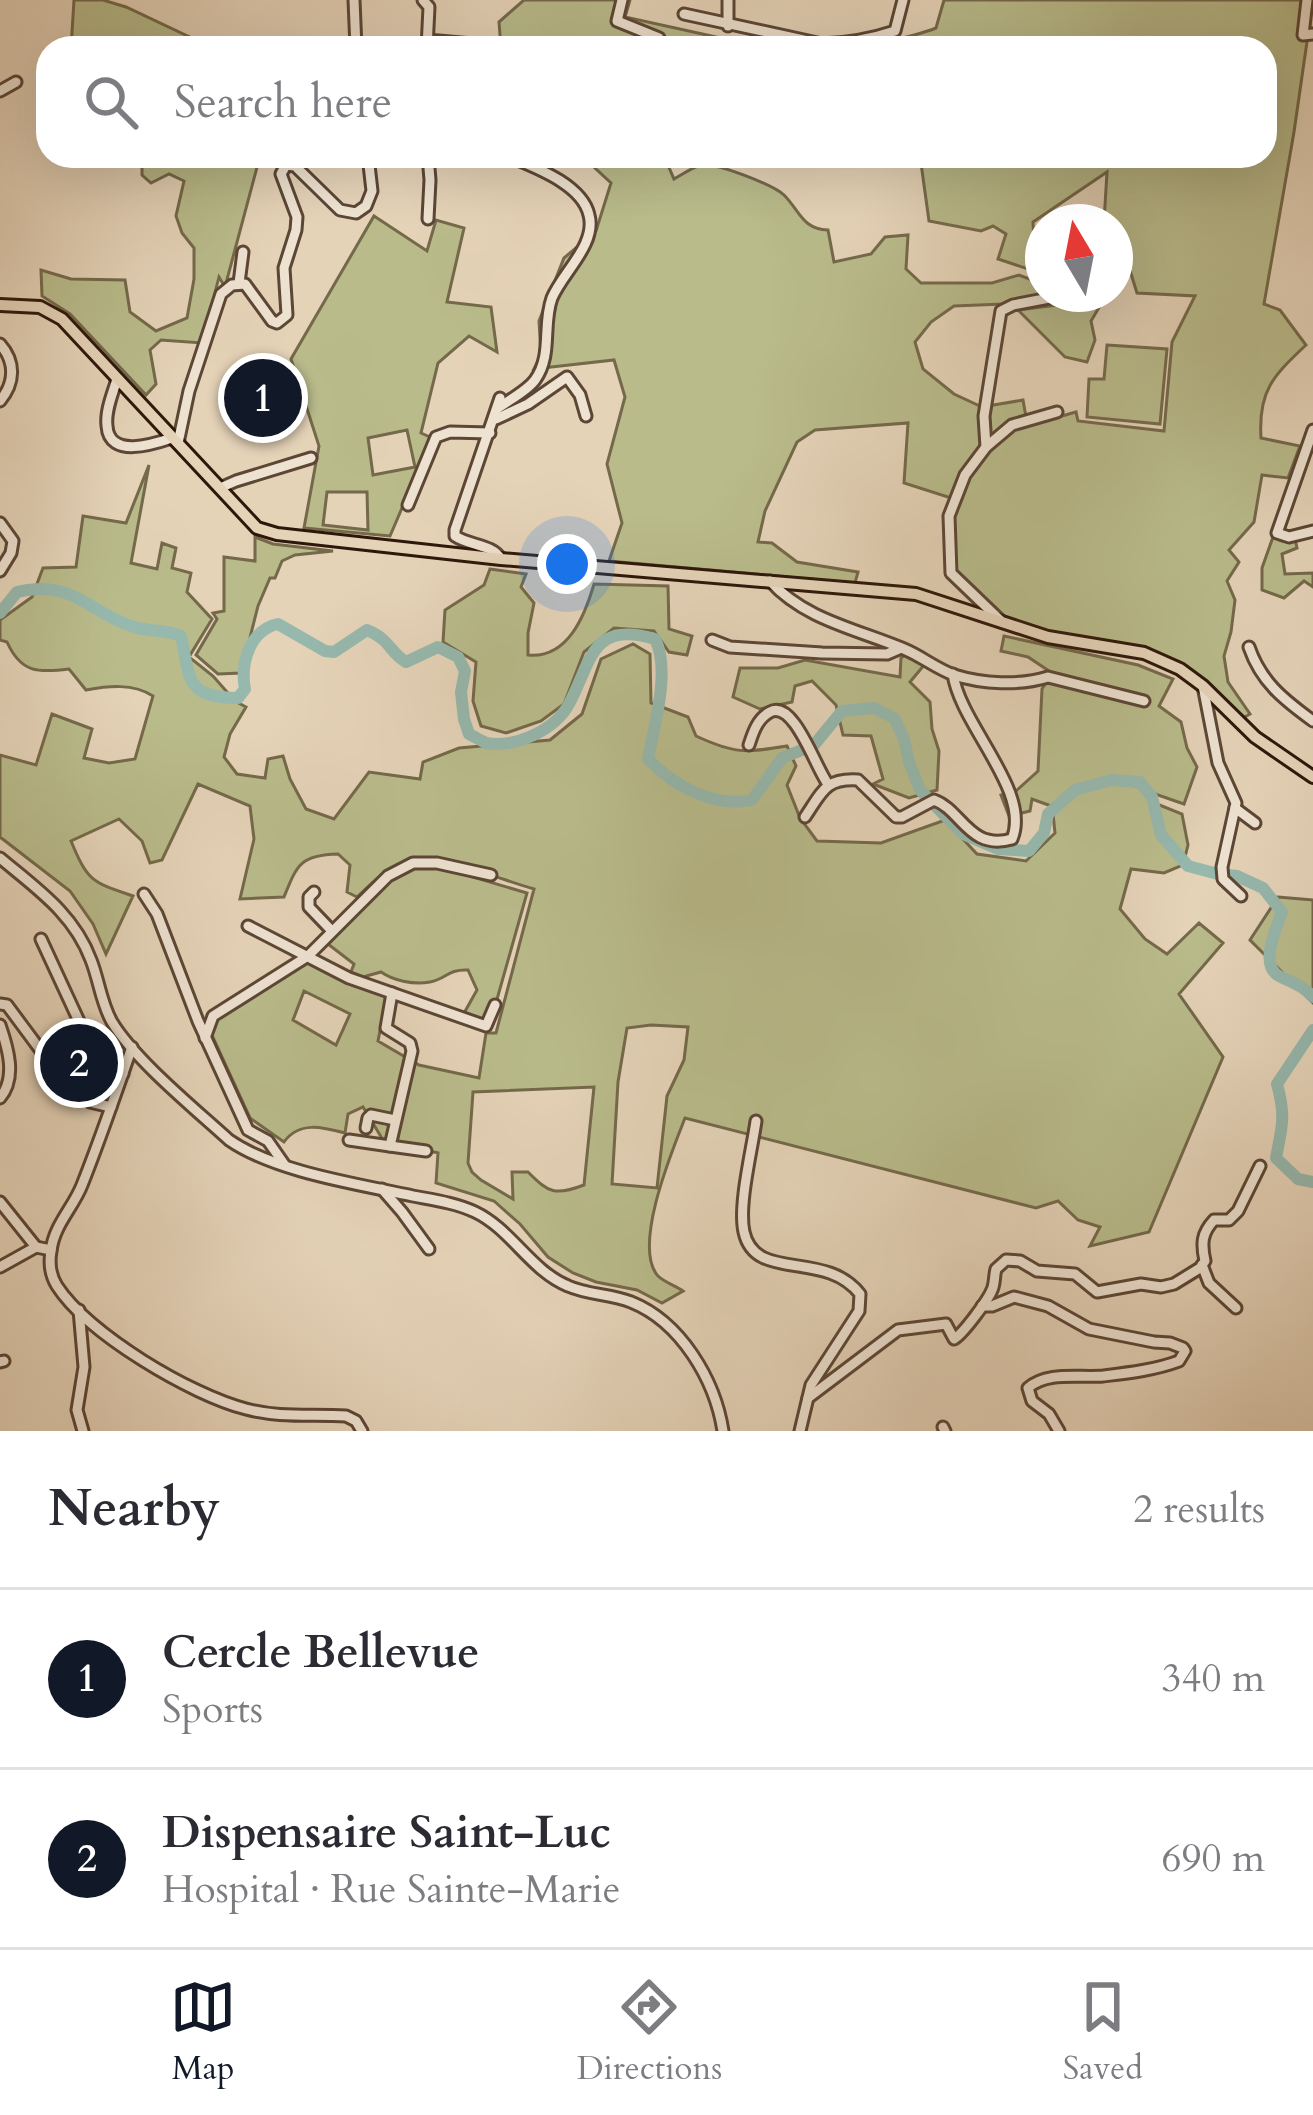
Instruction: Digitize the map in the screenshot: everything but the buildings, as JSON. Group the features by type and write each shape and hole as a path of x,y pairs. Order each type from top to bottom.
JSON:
{"main road":[{"path":"0,305 48,310 62,319 257,528 501,559 916,594 1048,638 1144,653 1180,669 1255,737 1313,777"}],"street":[{"path":"354,0 356,36"},
{"path":"427,36 426,4 441,0"},
{"path":"622,0 617,20 654,36"},
{"path":"728,0 728,26"},
{"path":"882,36 895,32 903,0"},
{"path":"1307,0 1308,35"},
{"path":"684,14 790,36"},
{"path":"0,91 16,82"},
{"path":"117,379 106,426 110,436 131,448 175,441 218,300 228,287 239,283 248,288 272,321 284,319 288,310 284,268 297,217 280,174 283,168"},
{"path":"298,168 340,210 356,213 366,206 372,191 369,168"},
{"path":"428,168 428,219"},
{"path":"501,559 489,549 460,540 454,530 499,403 534,382 546,356 547,315 553,297 590,231 589,210 570,188 531,168"},
{"path":"239,283 243,252"},
{"path":"986,447 984,416 1001,311 1025,303"},
{"path":"0,344 10,359 12,377 0,401"},
{"path":"494,420 567,377 580,395 586,416"},
{"path":"1004,624 951,573 950,503 986,447 1012,425 1057,412"},
{"path":"1313,430 1277,533 1313,531"},
{"path":"407,505 434,439 443,433 490,433"},
{"path":"220,488 311,458"},
{"path":"0,523 13,541 0,571"},
{"path":"770,581 805,610 953,674 995,682 1048,677 1144,701"},
{"path":"712,640 730,646 814,653 887,654 901,648"},
{"path":"1249,647 1272,688 1313,721"},
{"path":"805,817 828,784 858,780 896,817 930,802 946,805 960,825 982,837 1012,839 1016,832 1013,801 958,699 953,674"},
{"path":"1203,686 1218,763 1234,794 1222,873 1241,896"},
{"path":"749,746 756,725 778,709 795,723 828,784"},
{"path":"1234,808 1255,823"},
{"path":"0,858 59,907 76,929 106,1010 132,1047 229,1140 246,1152 284,1164 478,1214 556,1280 632,1303 658,1317 672,1329 711,1385 724,1431"},
{"path":"205,1038 213,1016 308,956 388,876 413,863 437,863 491,875"},
{"path":"314,892 309,907 332,931"},
{"path":"144,894 157,914 205,1038 248,1130 268,1141 284,1164"},
{"path":"248,926 349,978 486,1026 495,1005"},
{"path":"41,939 96,1058 123,1073"},
{"path":"390,1146 412,1051 410,1043 386,1028 392,993"},
{"path":"0,1004 7,1005 56,1071 90,1102 111,1107"},
{"path":"0,1025 10,1062 7,1091 0,1098"},
{"path":"132,1047 80,1192 57,1229 50,1272 58,1287 114,1340 189,1388 271,1414 346,1416 362,1431"},
{"path":"366,1128 374,1115 395,1120"},
{"path":"756,1120 744,1213 750,1246 770,1262 836,1274 860,1294 860,1311 811,1384 800,1431"},
{"path":"350,1140 426,1151"},
{"path":"808,1398 898,1330 946,1324 954,1339 968,1328 993,1288 995,1269 1006,1260 1021,1261 1037,1271 1075,1274 1097,1292 1174,1284 1202,1265 1208,1227 1238,1211 1260,1166"},
{"path":"382,1189 428,1249"},
{"path":"0,1202 36,1247 51,1250"},
{"path":"0,1267 36,1247"},
{"path":"1202,1265 1209,1283 1236,1308"},
{"path":"982,1306 1014,1297 1048,1306 1089,1329 1184,1348 1179,1361 1149,1370 1034,1382 1028,1393 1032,1401 1049,1414 1059,1431"},
{"path":"79,1310 84,1367 76,1410 82,1431"},
{"path":"271,1414 276,1431"},
{"path":"300,1416 305,1431"}],"green space":[{"path":"74,0 103,0 188,36 72,36"},
{"path":"524,0 630,0 625,17 711,36 500,36 499,22"},
{"path":"944,0 1313,0 1264,304 1280,310 1306,345 1265,396 1261,438 1300,446 1288,478 1262,475 1254,522 1229,550 1239,562 1227,581 1235,600 1224,656 1228,682 1250,714 1243,718 1176,661 1148,650 1008,621 952,572 953,515 970,477 1013,430 1076,412 1078,421 1164,431 1172,342 1195,296 1137,293 1133,204 1105,204 1107,172 1060,204 1025,204 1025,268 998,259 1006,234 993,226 981,231 929,221 922,168 1277,168 1277,36 910,36 936,28"},
{"path":"142,168 257,168 225,287 219,277 202,343 161,340 150,350 156,384 146,395 70,314 42,296 41,270 71,279 125,280 130,312 156,331 187,318 194,248 176,216 184,181 169,174 151,183 142,175"},
{"path":"595,168 669,168 674,179 694,168 720,168 784,195 807,223 828,230 834,262 871,254 885,237 908,235 906,269 921,283 992,283 1025,277 1025,300 954,306 931,322 915,342 923,369 954,394 982,407 1023,400 1026,417 1009,422 951,498 904,483 908,423 815,430 797,442 765,511 758,542 772,543 797,562 858,572 855,583 609,561 622,523 607,464 625,397 614,360 534,369 541,355 539,321 564,258 596,231 611,183"},
{"path":"374,216 427,251 436,220 464,228 447,302 491,307 497,352 469,336 438,363 421,433 432,438 390,536 304,528 319,446 291,359","holes":["407,430 415,467 373,475 368,438","327,492 367,492 368,530 323,525"]},
{"path":"1018,310 1096,312 1091,321 1095,340 1087,362 1065,357"},
{"path":"1107,345 1167,349 1160,424 1087,417 1089,379 1104,379"},
{"path":"149,465 131,563 157,569 162,543 176,548 172,568 191,573 187,592 212,619 189,657 246,707 230,734 224,757 237,774 265,778 268,759 283,756 306,809 334,819 369,772 420,779 423,762 459,748 550,740 582,714 601,659 633,644 650,654 651,703 688,717 696,736 740,750 787,746 796,766 787,785 800,818 817,841 881,843 945,820 977,854 1026,861 1055,833 1053,814 1077,792 1111,784 1139,786 1152,802 1182,814 1188,845 1183,865 1164,873 1131,869 1120,909 1145,939 1167,954 1199,923 1223,943 1179,994 1223,1057 1149,1232 1090,1246 1100,1227 1078,1220 1058,1201 1036,1208 685,1118 664,1175 649,1244 658,1276 683,1291 662,1303 637,1290 573,1273 548,1257 494,1201 436,1183 438,1153 383,1140 363,1107 348,1114 345,1133 304,1128 284,1142 250,1118 210,1031 214,1014 231,998 308,963 387,995 378,1041 419,1065 479,1078 486,1033 496,1033 534,889 450,864 416,860 390,869 357,897 347,892 350,865 338,854 302,864 284,897 240,899 254,839 250,806 198,784 162,860 150,863 142,841 119,819 71,841 93,879 133,896 106,954 70,891 0,837 0,755 36,765 52,714 92,729 84,758 109,763 135,759 153,696 129,687 86,690 69,669 32,669 0,640 0,620 32,597 43,568 76,567 83,516 126,523","holes":["304,991 350,1014 336,1045 293,1020","688,1027 684,1060 667,1096 657,1188 612,1184 618,1082 627,1028","594,1087 584,1185 553,1190 528,1172 512,1172 513,1199 481,1180 468,1163 473,1092"]},
{"path":"255,537 273,544 333,551 282,561 258,606 241,673 218,674 196,655 217,619 213,613 224,611 224,557 255,561"},
{"path":"1273,537 1295,539 1297,548 1282,554 1285,574 1313,573 1313,587 1304,581 1284,598 1262,590 1262,568"},
{"path":"490,569 526,574 521,587 534,603 528,655 554,650 573,633 594,584 668,586 669,629 692,636 687,655 669,652 654,631 614,628 584,652 564,704 541,721 506,733 481,726 473,701 476,662 443,642 445,610 484,585"},
{"path":"1004,636 1138,665 1173,679 1159,706 1181,722 1197,767 1184,804 1155,794 1143,780 1117,779 1083,786 1051,806 1032,799 1030,811 1009,816 1001,795 1016,791 1038,771 1042,689 1052,673 1028,657 1001,651"},
{"path":"906,654 925,664 910,682 930,702 939,751 937,790 909,798 873,784 883,779 871,736 843,735 836,705 812,681 795,686 792,702 760,709 733,697 740,668 778,668 805,660 900,677 901,658"},
{"path":"436,866 527,893 490,1024 463,1015 477,990 468,970 424,983 381,972 363,977 351,972 354,964 328,944 389,880 412,868"},
{"path":"1278,897 1313,900 1313,1003 1250,940"}],"waterway":[{"path":"0,613 17,592 53,590 134,627 181,636 193,684 221,697 238,698 245,689 249,649 260,633 278,624 325,651 334,652 367,630 406,662 438,647 458,657 465,671 461,692 469,734 498,744 522,740 554,722 569,704 589,660 606,640 618,635 655,639 662,666 648,759 682,786 723,801 752,800 782,758 814,745 842,711 874,708 894,718 920,790 963,834 998,849 1029,851 1044,833 1048,814 1075,790 1111,780 1140,782 1152,797 1161,835 1188,866 1237,876 1263,888 1282,912 1271,946 1273,971 1313,997"},
{"path":"1313,1030 1277,1084 1282,1121 1276,1158 1298,1179 1313,1182"}],"place":[{"name":"Cercle Bellevue","path":"263,398"},
{"name":"Dispensaire Saint-Luc","path":"79,1063"}]}
